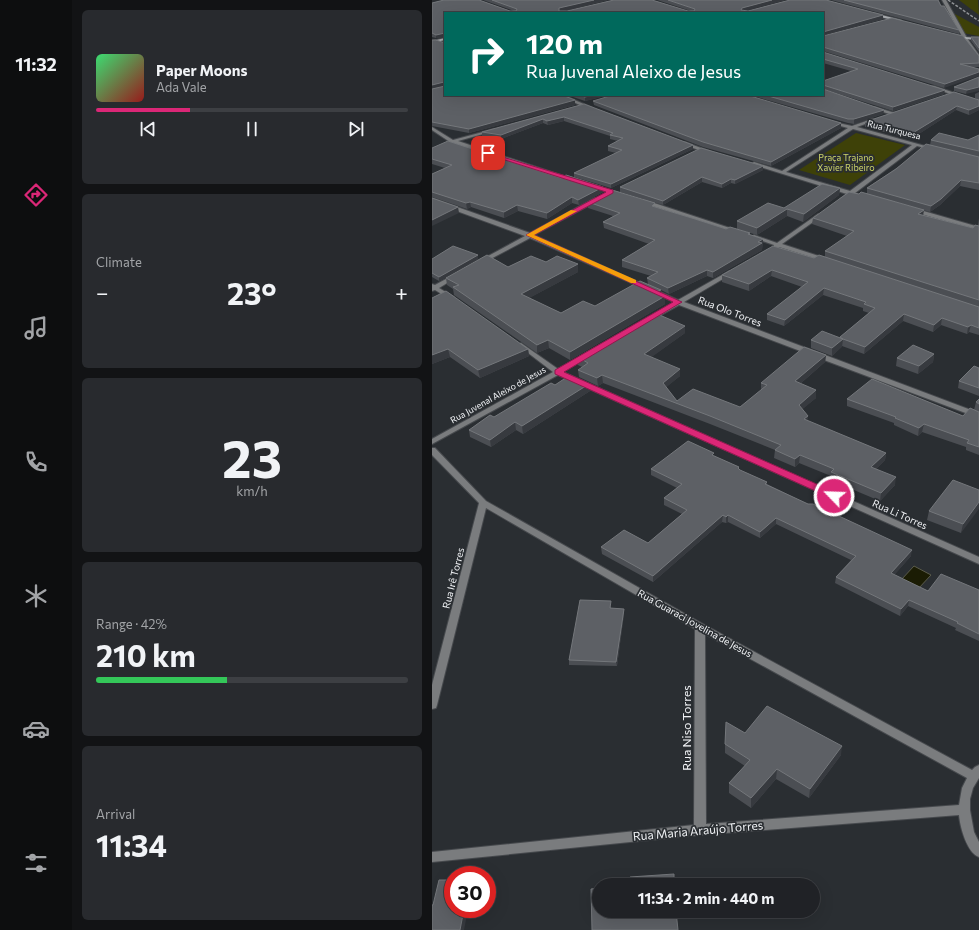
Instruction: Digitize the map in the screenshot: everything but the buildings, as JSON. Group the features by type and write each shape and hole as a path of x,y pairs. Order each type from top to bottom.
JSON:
{"main road":[{"path":"871,13 907,22"},
{"path":"951,34 965,38 979,39"},
{"path":"433,41 444,39"}],"street":[{"path":"944,0 965,38 979,58"},
{"path":"884,21 892,19"},
{"path":"433,41 444,45"},
{"path":"930,86 945,94 952,91 966,98 979,102"},
{"path":"966,98 972,95"},
{"path":"561,96 598,111"},
{"path":"575,107 590,103"},
{"path":"872,107 893,114"},
{"path":"886,116 900,111"},
{"path":"783,172 851,128 879,118"},
{"name":"Rua Turquesa","path":"823,120 937,150"},
{"path":"432,128 452,142 582,183"},
{"path":"446,144 498,129"},
{"path":"680,142 716,153"},
{"path":"839,202 916,144"},
{"path":"694,152 701,149"},
{"path":"746,162 859,195"},
{"path":"589,185 626,196"},
{"path":"475,265 618,188"},
{"name":"Rua Olo Torres","path":"432,200 529,235 678,302 979,416"},
{"path":"641,201 740,233"},
{"path":"904,208 979,229"},
{"path":"771,248 778,245 827,210"},
{"path":"748,235 830,262"},
{"path":"638,325 738,268"},
{"path":"433,287 462,272"},
{"path":"433,287 458,301"},
{"name":"Rua Li Torres","path":"516,342 558,372 979,561"},
{"name":"Rua Juvenal Aleixo de Jesus","path":"432,442 592,353"},
{"name":"Rua Guaraci Jovelina de Jesus","path":"432,450 483,502 700,627 976,773"},
{"name":"Rua Irê Torres","path":"432,705 483,502"},
{"name":"Rua Niso Torres","path":"700,627 700,830"},
{"path":"976,773 964,796 964,820 974,845 979,852"},
{"name":"Rua Maria Araújo Torres","path":"432,857 700,830 964,810"}],"green space":[{"path":"959,0 978,0 979,15"},
{"path":"953,13 979,27 979,36 963,33"},
{"name":"Praça Trajano Xavier Ribeiro","path":"856,133 905,145 850,185 799,170"}],"shaded area":[{"path":"914,566 931,575 918,589 901,580"}],"railway":[{"path":"948,0 979,21"}],"slow traffic":[{"path":"573,211 529,235 634,282"}],"route":[{"path":"488,153 611,192 529,235 678,302 558,372 834,496"}]}
